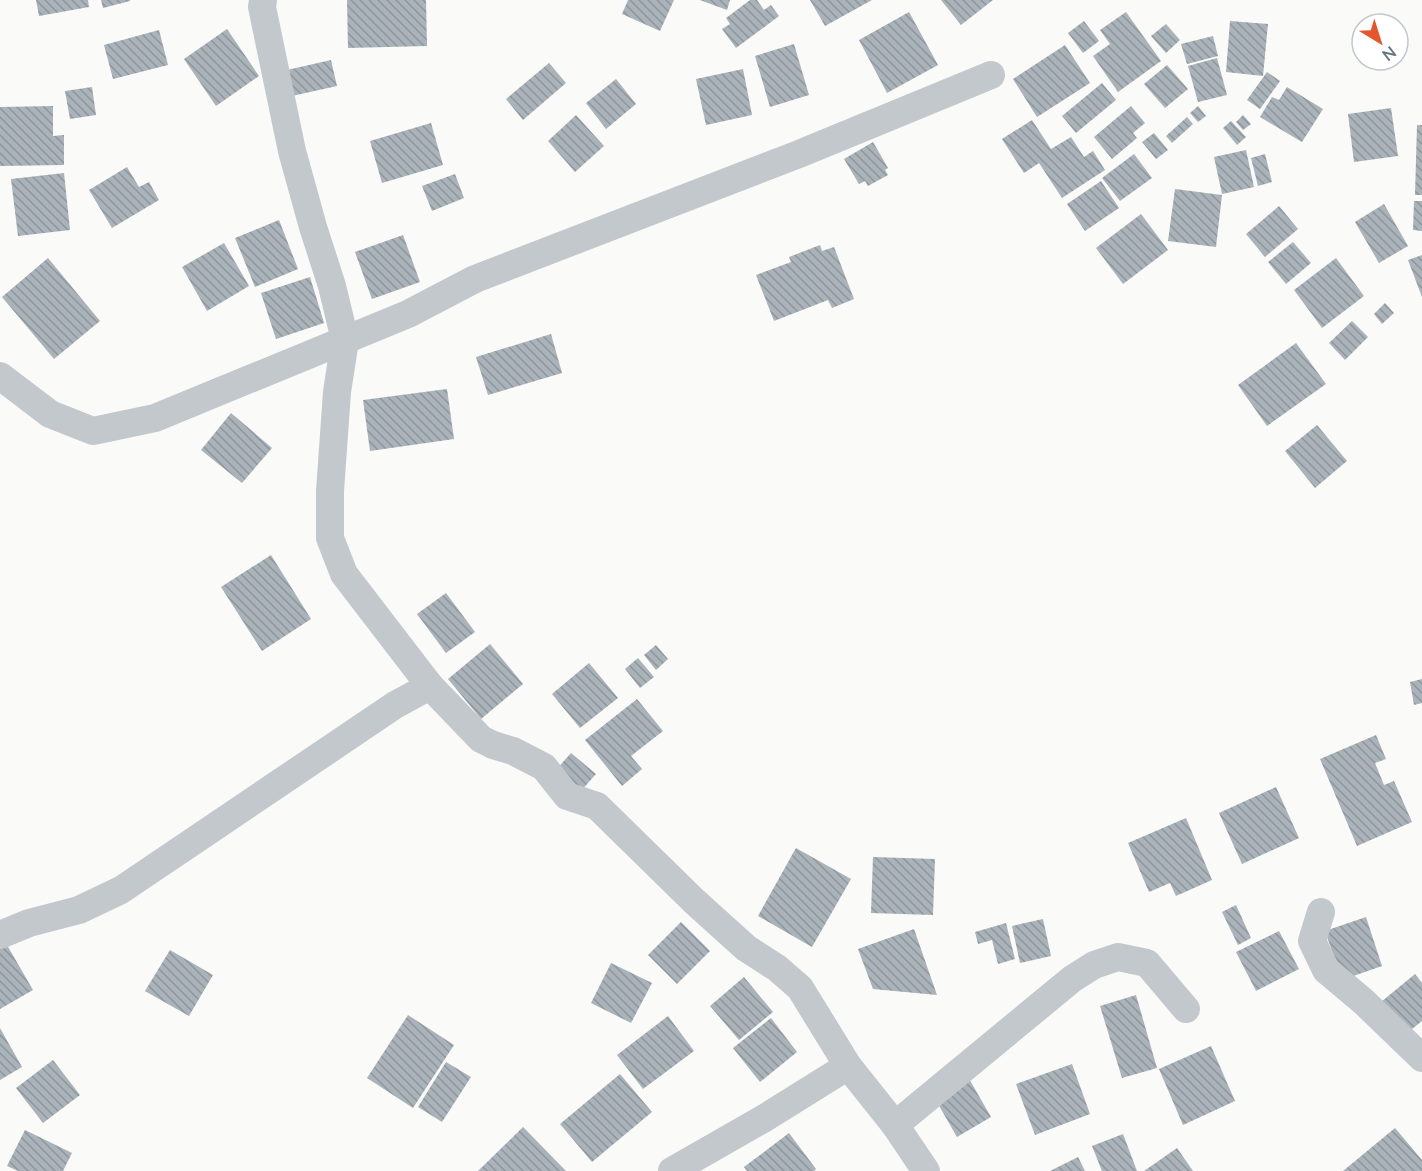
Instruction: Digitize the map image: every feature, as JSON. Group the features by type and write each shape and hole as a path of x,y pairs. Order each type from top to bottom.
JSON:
{"street":[{"path":"263,0 262,7 292,151 332,286 345,340 337,392 330,490 330,538 344,574 430,686 481,739 513,751 544,767 567,796 597,806 694,901 746,948 777,968 800,988 848,1066 895,1125 926,1171"},
{"path":"0,376 50,414 93,431 155,418 408,314 475,279 799,154 991,75"},
{"path":"0,935 29,923 79,910 121,890 386,711 430,686"},
{"path":"1321,912 1312,941 1326,970 1364,1002 1422,1058"},
{"path":"895,1125 1072,979 1094,965 1118,957 1147,963 1186,1009"},
{"path":"672,1171 763,1119 848,1066"}],"building":[{"path":"36,0 88,0 89,7 39,16"},
{"path":"101,0 130,0 130,1 103,8"},
{"path":"347,0 426,0 427,46 348,48"},
{"path":"628,0 674,0 660,31 622,14"},
{"path":"700,0 730,0 727,10"},
{"path":"750,0 757,0 764,10 771,5 779,16 736,48 722,29 730,24 726,18"},
{"path":"810,0 872,0 825,26"},
{"path":"941,0 993,0 961,25"},
{"path":"909,12 938,65 887,93 859,40"},
{"path":"1126,12 1161,61 1118,92 1093,56 1110,44 1100,30"},
{"path":"1084,21 1099,41 1083,53 1068,33"},
{"path":"1230,21 1268,24 1263,76 1226,72"},
{"path":"1166,24 1180,40 1166,53 1151,36"},
{"path":"227,29 259,76 216,106 184,59"},
{"path":"159,30 168,65 113,79 104,45"},
{"path":"1213,36 1218,56 1187,64 1181,44"},
{"path":"794,44 809,95 770,107 755,56"},
{"path":"1065,45 1090,83 1037,117 1013,79"},
{"path":"1217,58 1227,95 1198,102 1188,66"},
{"path":"331,60 337,86 292,96 287,70"},
{"path":"549,63 566,83 523,120 506,99"},
{"path":"1167,65 1188,89 1165,108 1144,84"},
{"path":"743,69 752,115 706,125 696,79"},
{"path":"1267,72 1280,81 1260,109 1247,100"},
{"path":"616,79 636,104 606,129 586,103"},
{"path":"1102,83 1116,100 1076,133 1062,116"},
{"path":"92,87 96,115 70,119 65,91"},
{"path":"1287,87 1323,109 1302,142 1260,117 1272,97 1279,100"},
{"path":"53,106 53,136 64,135 64,165 0,166 0,107"},
{"path":"1131,106 1145,123 1133,133 1137,138 1112,159 1094,137"},
{"path":"1198,106 1206,116 1198,122 1190,113"},
{"path":"1391,108 1398,156 1354,162 1348,114"},
{"path":"576,115 604,146 575,172 548,141"},
{"path":"1243,115 1251,124 1243,130 1236,122"},
{"path":"1187,117 1193,124 1172,143 1166,136"},
{"path":"1032,120 1051,149 1071,137 1084,157 1093,151 1105,170 1062,198 1039,163 1024,173 1002,139"},
{"path":"1231,121 1246,137 1237,145 1223,128"},
{"path":"431,123 443,165 382,183 370,141"},
{"path":"1417,125 1422,125 1422,195 1415,195"},
{"path":"1154,133 1168,150 1156,159 1142,142"},
{"path":"873,142 888,168 885,170 888,175 868,186 865,181 859,184 844,159"},
{"path":"1246,150 1254,187 1222,194 1214,157"},
{"path":"1134,154 1152,178 1120,201 1102,178"},
{"path":"1265,154 1272,182 1258,186 1251,158"},
{"path":"127,167 139,187 149,182 159,200 112,228 89,190"},
{"path":"64,173 70,230 18,236 11,179"},
{"path":"455,174 464,198 432,211 422,186"},
{"path":"1101,181 1119,208 1085,231 1067,204"},
{"path":"1175,189 1222,195 1216,247 1168,241"},
{"path":"1414,201 1422,201 1422,231 1413,230"},
{"path":"1384,204 1408,246 1379,263 1355,222"},
{"path":"1279,206 1298,229 1265,257 1246,234"},
{"path":"1141,214 1168,250 1123,284 1096,248"},
{"path":"279,220 298,269 255,287 235,238"},
{"path":"403,235 420,282 372,299 355,252"},
{"path":"1293,242 1311,263 1286,284 1268,262"},
{"path":"224,243 249,286 207,311 182,267"},
{"path":"820,245 822,251 834,247 854,299 832,308 828,300 774,321 756,275 791,262 789,257"},
{"path":"1422,255 1422,297 1408,260"},
{"path":"48,258 100,321 54,359 2,297"},
{"path":"1336,258 1364,296 1322,328 1294,290"},
{"path":"310,277 324,323 276,339 261,293"},
{"path":"1385,303 1394,313 1382,324 1374,314"},
{"path":"1352,321 1368,337 1345,360 1329,343"},
{"path":"551,334 562,373 488,395 476,357"},
{"path":"1296,343 1326,384 1267,426 1238,385"},
{"path":"447,389 454,439 370,451 363,400"},
{"path":"231,413 272,448 242,483 201,450"},
{"path":"1317,425 1347,461 1315,488 1285,451"},
{"path":"271,555 311,619 262,651 221,587"},
{"path":"446,593 475,632 446,653 417,614"},
{"path":"490,644 523,684 481,719 448,679"},
{"path":"656,645 668,659 656,670 644,655"},
{"path":"638,658 654,677 640,688 625,669"},
{"path":"589,663 618,698 580,728 552,694"},
{"path":"1422,679 1422,703 1414,705 1410,682"},
{"path":"637,699 663,731 631,756 642,769 622,786 585,740"},
{"path":"1376,735 1386,759 1375,763 1384,785 1394,781 1412,822 1357,846 1320,759"},
{"path":"571,753 596,774 580,792 555,771"},
{"path":"1276,787 1299,838 1242,864 1219,813"},
{"path":"1186,818 1212,880 1176,896 1170,883 1149,892 1128,843"},
{"path":"796,848 851,879 812,947 758,916"},
{"path":"873,857 935,859 933,915 871,913"},
{"path":"1236,905 1251,938 1238,945 1222,912"},
{"path":"1366,917 1382,966 1342,980 1325,931"},
{"path":"1043,919 1051,956 1020,963 1012,926"},
{"path":"681,922 710,951 677,984 648,955"},
{"path":"1006,923 1015,959 998,964 992,940 978,944 975,932"},
{"path":"914,929 937,995 873,989 858,949"},
{"path":"1279,931 1299,969 1256,991 1236,952"},
{"path":"7,945 33,990 0,1009 0,949"},
{"path":"170,950 213,975 189,1016 145,991"},
{"path":"611,963 652,983 631,1023 591,1003"},
{"path":"1415,974 1422,983 1422,1021 1407,1033 1381,1002"},
{"path":"744,977 773,1012 739,1040 710,1006"},
{"path":"1136,995 1157,1068 1122,1078 1100,1006"},
{"path":"408,1015 454,1045 413,1108 367,1078"},
{"path":"668,1016 694,1051 643,1089 617,1055"},
{"path":"771,1018 797,1052 760,1082 733,1048"},
{"path":"0,1028 22,1067 0,1080"},
{"path":"1211,1046 1235,1101 1183,1125 1159,1069"},
{"path":"53,1060 80,1095 43,1123 16,1088"},
{"path":"446,1062 471,1077 442,1122 418,1107"},
{"path":"1072,1064 1090,1114 1035,1135 1016,1084"},
{"path":"620,1074 652,1112 592,1162 560,1124"},
{"path":"968,1077 991,1117 957,1137 934,1097"},
{"path":"523,1127 566,1171 478,1171"},
{"path":"1395,1128 1422,1160 1422,1171 1343,1171"},
{"path":"25,1130 72,1153 63,1171 18,1171 7,1166"},
{"path":"789,1133 816,1169 814,1171 747,1171 744,1167"},
{"path":"1123,1134 1137,1171 1102,1171 1092,1146"},
{"path":"1177,1148 1193,1171 1144,1171"},
{"path":"1078,1157 1085,1171 1050,1171"}]}
